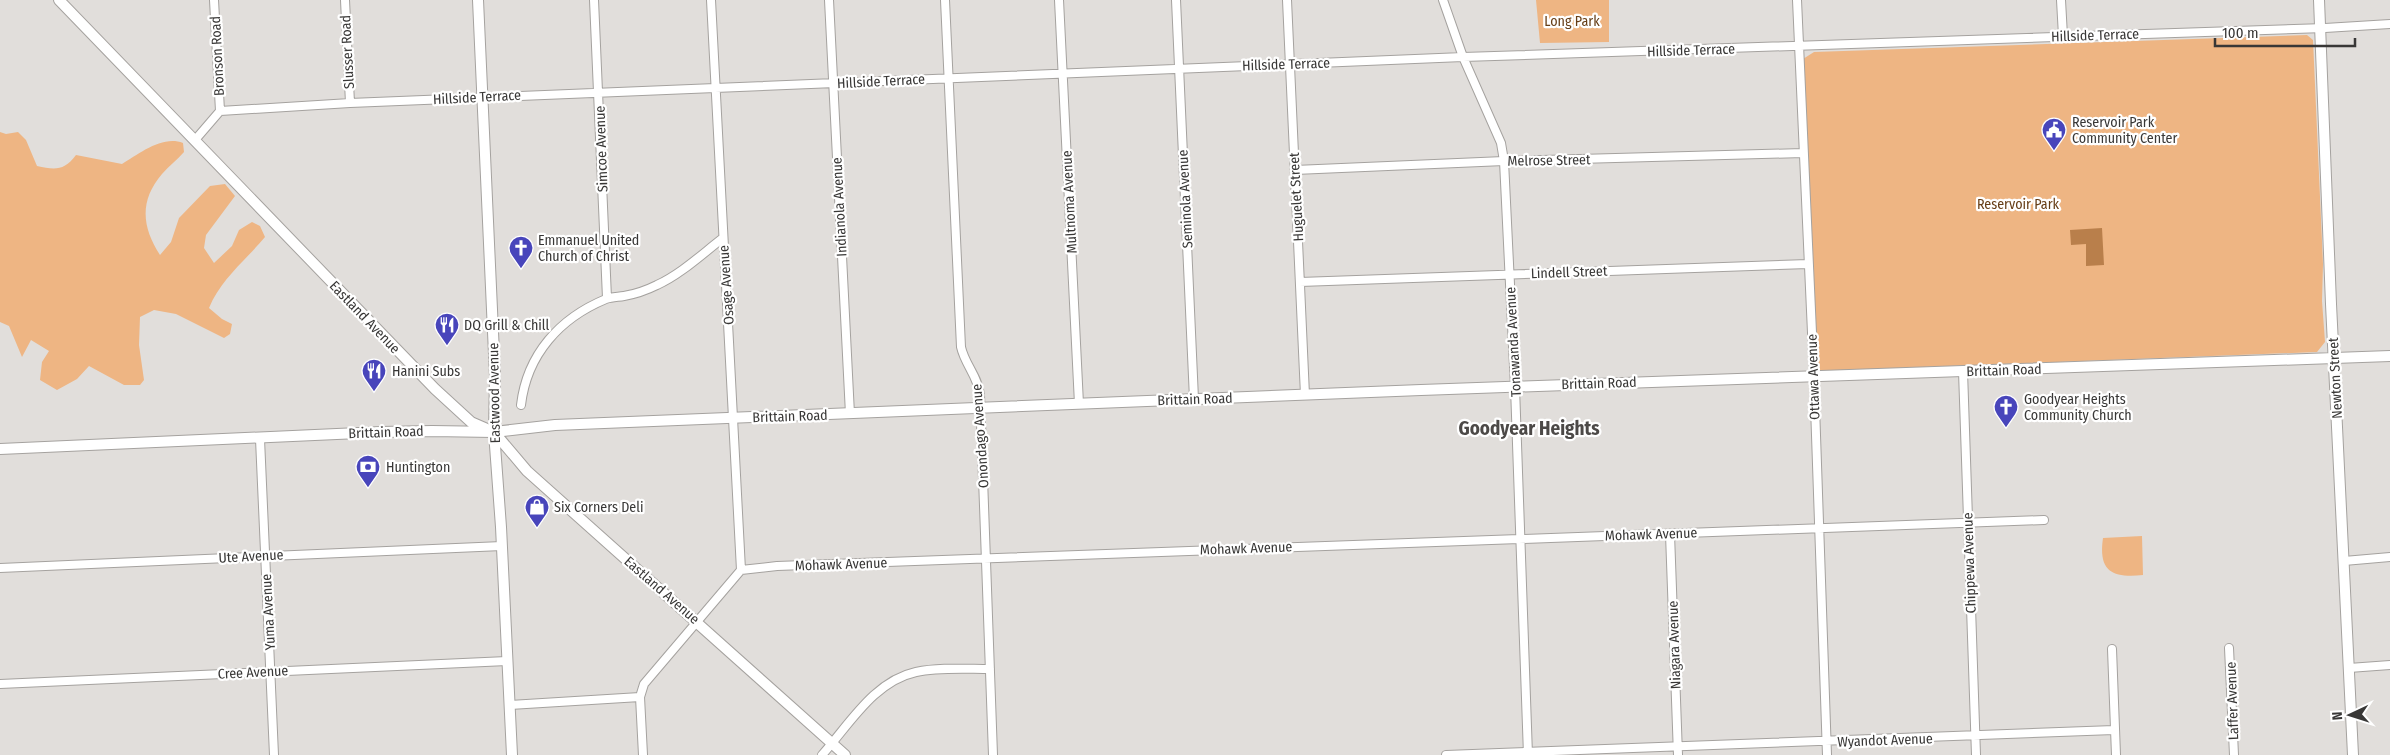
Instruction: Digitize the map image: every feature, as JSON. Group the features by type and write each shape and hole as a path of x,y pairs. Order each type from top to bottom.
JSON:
{"street":[{"name":"Eastland Avenue","path":"59,0 435,389 471,422 494,432 527,470 845,755"},
{"name":"Bronson Road","path":"214,0 220,111"},
{"name":"Slusser Road","path":"345,0 350,103"},
{"name":"Eastwood Avenue","path":"478,0 495,376 494,432 502,546 512,755"},
{"name":"Simcoe Avenue","path":"594,0 607,298"},
{"name":"Osage Avenue","path":"711,0 742,570"},
{"name":"Indianola Avenue","path":"829,0 850,414"},
{"name":"Onondago Avenue","path":"945,0 961,347 966,361 978,380 980,408 993,755"},
{"name":"Multnoma Avenue","path":"1059,0 1079,404"},
{"name":"Seminola Avenue","path":"1176,0 1194,399"},
{"name":"Huguelet Street","path":"1287,0 1305,395"},
{"name":"Tonawanda Avenue","path":"1444,0 1463,57 1501,143 1504,161 1515,387 1528,754"},
{"name":"Ottawa Avenue","path":"1797,0 1814,377 1827,755"},
{"path":"2061,0 2063,36"},
{"name":"Newton Street","path":"2319,0 2353,755"},
{"name":"Hillside Terrace","path":"220,111 482,97 1463,57 2321,28 2390,24"},
{"path":"195,140 220,111"},
{"name":"Melrose Street","path":"1295,170 1504,161 1803,153"},
{"path":"520,404 532,365 548,338 569,319 607,298 626,296 659,284 723,238"},
{"name":"Lindell Street","path":"1300,282 1808,264"},
{"name":"Brittain Road","path":"0,450 432,431 494,432 555,425 1194,399 2390,356"},
{"name":"Chippewa Avenue","path":"1963,371 1976,755"},
{"name":"Yuma Avenue","path":"260,439 274,755"},
{"name":"Mohawk Avenue","path":"742,570 777,566 2044,520"},
{"name":"Niagara Avenue","path":"1670,534 1678,751"},
{"name":"Ute Avenue","path":"0,568 502,546"},
{"path":"2344,561 2390,557"},
{"path":"643,755 640,697 644,684 696,620 742,570"},
{"name":"Laffer Avenue","path":"2229,648 2234,755"},
{"path":"2112,649 2116,755"},
{"name":"Cree Avenue","path":"0,684 271,670 507,661"},
{"path":"2349,668 2390,665"},
{"path":"822,755 872,698 893,680 921,671 990,669"},
{"path":"510,704 640,697"},
{"name":"Wyandot Avenue","path":"1446,755 1678,751 1826,742 2114,730"}],"green space":[{"name":"Long Park","path":"1536,0 1609,0 1609,42 1540,43"},
{"name":"Reservoir Park","path":"2307,35 2313,40 2323,264 2322,301 2325,342 2317,352 1820,371 1816,368 1803,59 1814,52"},
{"path":"0,132 6,134 18,132 26,140 37,166 49,168 63,167 76,155 122,164 159,143 175,141 183,143 184,152 165,171 149,194 146,214 147,224 149,234 160,255 171,242 179,218 210,186 225,184 235,196 206,235 204,248 214,263 232,246 239,230 252,222 260,226 265,237 227,279 209,308 222,319 232,324 230,334 224,338 176,314 154,310 140,317 139,345 144,380 140,385 124,385 89,366 77,379 57,390 40,380 42,362 49,351 31,340 22,357 9,326 0,322"},
{"path":"2142,536 2143,575 2116,574 2110,570 2103,559 2103,538"}],"shaded area":[{"path":"2102,228 2104,265 2086,266 2086,244 2071,245 2070,230"}],"place":[{"name":"Reservoir Park Community Center","path":"2054,151"},
{"name":"Emmanuel United Church of Christ","path":"521,269"},
{"name":"DQ Grill & Chill","path":"447,346"},
{"name":"Hanini Subs","path":"374,392"},
{"name":"Goodyear Heights Community Church","path":"2006,428"},
{"name":"Huntington","path":"368,488"},
{"name":"Six Corners Deli","path":"537,528"}],"district":[{"name":"Goodyear Heights","path":"1529,428"}]}
